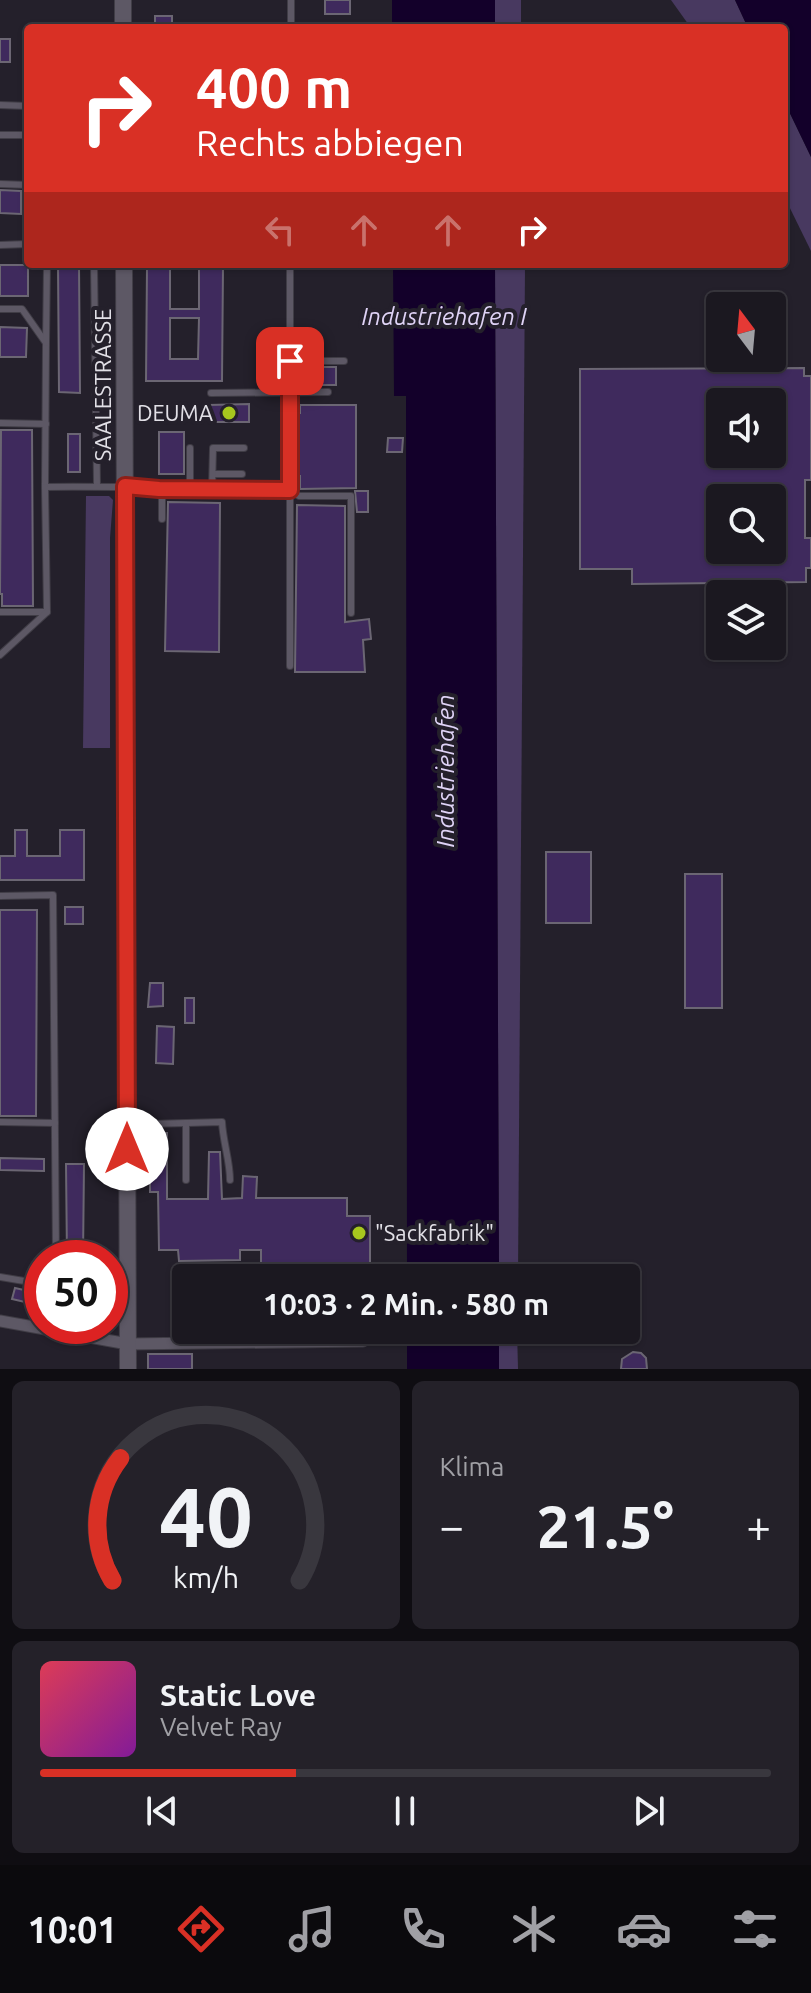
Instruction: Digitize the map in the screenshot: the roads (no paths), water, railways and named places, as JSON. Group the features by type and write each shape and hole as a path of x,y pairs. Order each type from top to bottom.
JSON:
{"main road":[{"path":"123,0 123,24"},
{"name":"SAALESTRASSE","path":"124,268 128,1240"},
{"name":"SAALESTRASSE","path":"128,1344 128,1369"}],"street":[{"path":"0,1321 24,1324"},
{"path":"128,1344 172,1343"}],"lane":[{"path":"291,0 291,24"},
{"path":"0,105 24,106"},
{"path":"0,135 24,135"},
{"path":"0,184 24,185"},
{"path":"0,245 24,244"},
{"path":"0,655 47,612 47,268"},
{"path":"94,268 97,486"},
{"path":"290,268 290,666"},
{"path":"0,309 22,309 46,343"},
{"path":"290,361 344,361"},
{"path":"211,393 328,392"},
{"path":"0,423 46,424"},
{"path":"190,448 190,489"},
{"path":"212,489 213,448 244,448"},
{"path":"213,474 242,474"},
{"path":"45,487 290,490 299,496 351,496 351,613"},
{"path":"162,489 162,519"},
{"path":"0,612 47,612"},
{"path":"0,896 53,895 56,1240"},
{"path":"0,1122 55,1123"},
{"path":"150,1124 222,1122 230,1180"},
{"path":"186,1123 186,1180"},
{"path":"0,1277 24,1281"}],"water":[{"path":"392,0 495,0 495,24 392,24"},
{"path":"735,0 811,0 811,157 788,109 788,24 746,24"},
{"name":"Industriehafen I","path":"393,268 495,268 499,1264 407,1264 406,396 394,396"},
{"path":"407,1344 499,1344 499,1369 407,1369"}],"place":[{"name":"DEUMA","path":"229,413"},
{"name":"\"Sackfabrik\"","path":"359,1233"}],"water label":[{"name":"Industriehafen","path":"446,771"}]}
